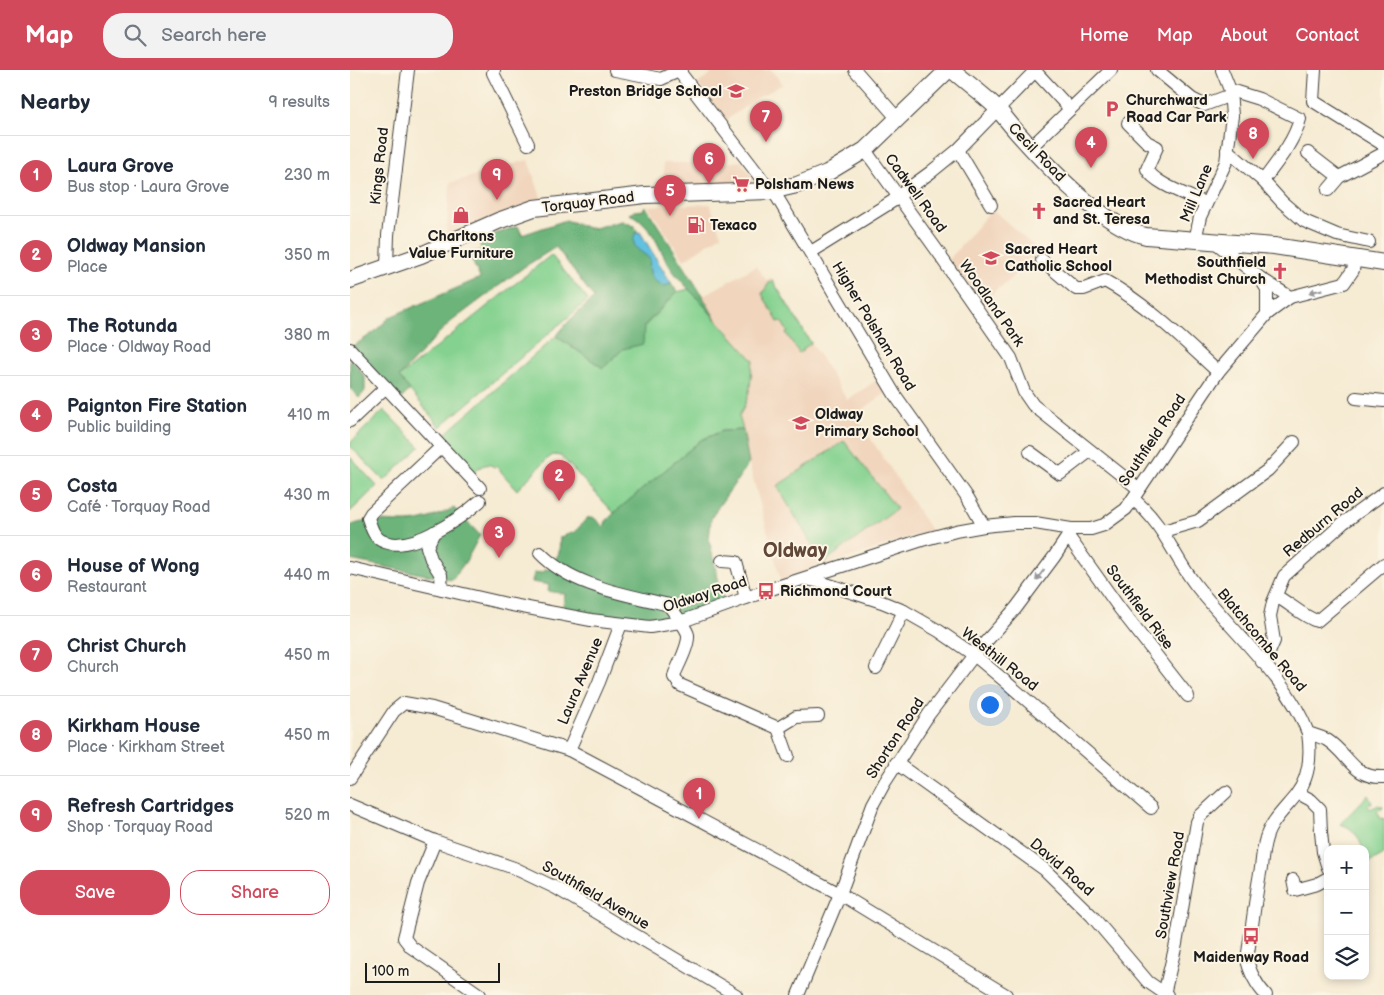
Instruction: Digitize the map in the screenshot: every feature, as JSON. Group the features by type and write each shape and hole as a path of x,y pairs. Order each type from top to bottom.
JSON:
{"main road":[{"name":"Torquay Road","path":"350,280 441,247 498,221 534,208 645,195 771,191 797,185 826,173 864,150 894,116 948,70"},
{"name":"Cecil Road","path":"952,70 997,108 1031,147 1074,190 1127,230 1146,236 1194,241 1274,246 1359,247 1383,260"}],"street":[{"name":"Kings Road","path":"387,267 388,235 408,70"},
{"path":"494,70 493,73 528,144"},
{"path":"616,70 661,79 680,70"},
{"name":"Higher Polsham Road","path":"680,70 777,197 895,395 968,498 984,526"},
{"path":"855,70 894,116"},
{"path":"811,252 893,201 931,172 958,150 1036,70 1070,109"},
{"path":"1031,147 1111,70"},
{"path":"1157,70 1192,99 1204,105 1231,93 1259,99 1300,119 1298,127 1282,156 1263,181"},
{"name":"Mill Lane","path":"1194,241 1199,221 1226,162 1232,116 1231,93 1222,70"},
{"path":"1315,70 1313,102 1384,145"},
{"path":"1128,123 1147,142 1157,148 1147,169 1150,175 1157,181 1206,204"},
{"name":"Cadwell Road","path":"864,150 942,258"},
{"path":"958,150 991,204"},
{"path":"1227,150 1263,181 1282,202 1304,221 1337,234 1359,247"},
{"path":"1308,153 1339,177"},
{"path":"1328,190 1339,177 1384,153"},
{"path":"1215,242 1260,278 1290,297"},
{"name":"Southfield Road","path":"1035,523 1069,532 1091,529 1104,525 1126,509 1218,372 1267,314 1290,297 1344,283 1353,270 1359,247"},
{"name":"Woodland Park","path":"942,258 1012,358 1028,399 1038,410 1090,451 1136,494"},
{"path":"1042,260 1076,289 1084,290 1105,282 1126,293 1176,333 1218,372"},
{"path":"1260,278 1267,289 1267,314"},
{"path":"350,348 480,488"},
{"path":"350,420 386,387"},
{"path":"1356,398 1384,402"},
{"path":"1163,531 1198,521 1268,470 1294,442"},
{"path":"441,447 368,518 372,531 384,542 402,543 425,537 468,512 480,501"},
{"path":"1030,452 1060,474 1090,451"},
{"name":"Redburn Road","path":"1262,662 1268,655 1274,641 1270,616 1284,576 1343,523 1384,493"},
{"name":"Blatchcombe Road","path":"1136,494 1163,531 1186,572 1214,609 1262,662 1295,706 1308,733"},
{"name":"Oldway Road","path":"350,568 507,604 621,624 650,627 680,622 746,598 922,540 984,526 1035,523"},
{"path":"434,532 427,547 431,558 442,575 442,589"},
{"name":"Shorton Road","path":"798,995 840,894 873,804 896,762 929,714 974,656 1016,608 1069,532"},
{"name":"Southfield Rise","path":"1069,532 1120,609 1188,696"},
{"path":"540,553 549,562 583,582 669,605 688,636 688,642 675,673 676,682 778,728 788,756"},
{"path":"722,561 736,562 746,598"},
{"path":"1276,596 1292,605 1310,619 1318,621 1384,564"},
{"name":"Westhill Road","path":"804,579 820,582 882,602 904,611 938,631 974,656 1151,808"},
{"path":"876,668 904,611"},
{"name":"Laura Avenue","path":"569,750 599,682 621,624"},
{"path":"350,778 394,711 404,703 432,708 569,750 840,894 1006,995"},
{"path":"778,728 796,717 818,716"},
{"path":"1260,994 1247,959 1266,838 1280,814 1298,793 1304,780 1310,747 1308,733 1327,740 1364,775 1375,778 1384,777"},
{"name":"David Road","path":"896,762 1044,869 1092,916 1148,982 1165,995"},
{"name":"Southview Road","path":"1165,995 1176,944 1197,822 1200,816 1226,792"},
{"path":"1298,793 1311,800 1320,810 1324,847"},
{"name":"Southfield Avenue","path":"350,805 436,841 514,868 556,888 736,995"},
{"path":"436,841 418,883 404,938 411,947 480,995"},
{"path":"1293,880 1295,890 1324,880"}],"shaded area":[{"name":"Preston Bridge School","path":"716,70 772,70 783,84 756,99 725,121 698,84"},
{"path":"528,160 542,200 446,239 450,183"},
{"path":"741,161 754,179 752,185 665,189 663,163 722,163"},
{"path":"710,204 721,235 684,260 648,206"},
{"name":"Sacred Heart Catholic School","path":"992,209 1039,251 981,305 947,262"},
{"name":"Oldway Primary School","path":"756,266 766,280 772,279 847,400 877,380 886,393 855,415 931,530 781,581 749,464 739,416 747,404 754,361 716,320 703,296"}],"green space":[{"path":"644,207 646,207 700,291 716,320 673,271 650,231 637,218 629,214 644,210"},
{"path":"566,220 588,228 622,221 634,226 677,292 644,326 643,344 623,349 603,368 556,336 594,298 556,247 524,267 452,321 439,333 399,377 410,390 401,399 352,347 373,333 390,317 480,278 469,254 482,250 478,240 518,226 522,235"},
{"path":"551,255 588,300 440,427 399,377"},
{"path":"773,281 811,343 799,353 786,333 788,332 781,321 778,322 762,294 769,283"},
{"path":"689,289 754,361 748,397 739,416 743,430 722,431 701,440 614,513 561,456 553,455 546,460 517,490 496,466 485,465 472,473 439,439 556,336 603,368 677,292"},
{"path":"350,358 365,377 365,391 359,398 350,388"},
{"path":"384,410 420,447 384,481 350,446 350,443"},
{"path":"743,430 749,463 711,519 709,540 724,604 650,625 562,611 565,594 548,591 549,585 532,582 534,573 548,570 557,561 555,560 559,553 560,537 575,532 587,518 593,517 604,527 606,521 614,513 701,440 722,431"},
{"path":"844,441 897,509 823,563 777,486"},
{"path":"350,457 377,486 350,512"},
{"path":"454,508 480,535 466,561 452,580 350,560 350,526 369,521 401,522 422,520"},
{"path":"1368,795 1372,803 1368,805 1370,809 1379,805 1383,808 1377,811 1381,819 1384,818 1384,854 1369,862 1369,845 1361,845 1355,833 1340,824"}],"water":[{"path":"640,232 671,283 665,286 656,282 652,276 650,272 650,259 637,249 634,243 635,234"}],"place":[{"name":"Preston Bridge School","path":"736,91"},
{"name":"Churchward Road Car Park","path":"1112,109"},
{"name":"Christ Church","path":"766,142"},
{"name":"Kirkham House","path":"1253,159"},
{"name":"Paignton Fire Station","path":"1091,168"},
{"name":"House of Wong","path":"709,184"},
{"name":"Polsham News","path":"741,184"},
{"name":"Refresh Cartridges","path":"497,200"},
{"name":"Sacred Heart and St. Teresa","path":"1039,211"},
{"name":"Charltons Value Furniture","path":"461,215"},
{"name":"Costa","path":"670,216"},
{"name":"Texaco","path":"696,225"},
{"name":"Sacred Heart Catholic School","path":"991,258"},
{"name":"Southfield Methodist Church","path":"1280,271"},
{"name":"Oldway Primary School","path":"801,423"},
{"name":"Oldway Mansion","path":"559,501"},
{"name":"The Rotunda","path":"499,558"},
{"name":"Richmond Court","path":"766,591"},
{"name":"Laura Grove","path":"699,819"},
{"name":"Maidenway Road","path":"1251,936"}],"district":[{"name":"Oldway","path":"795,550"}]}
